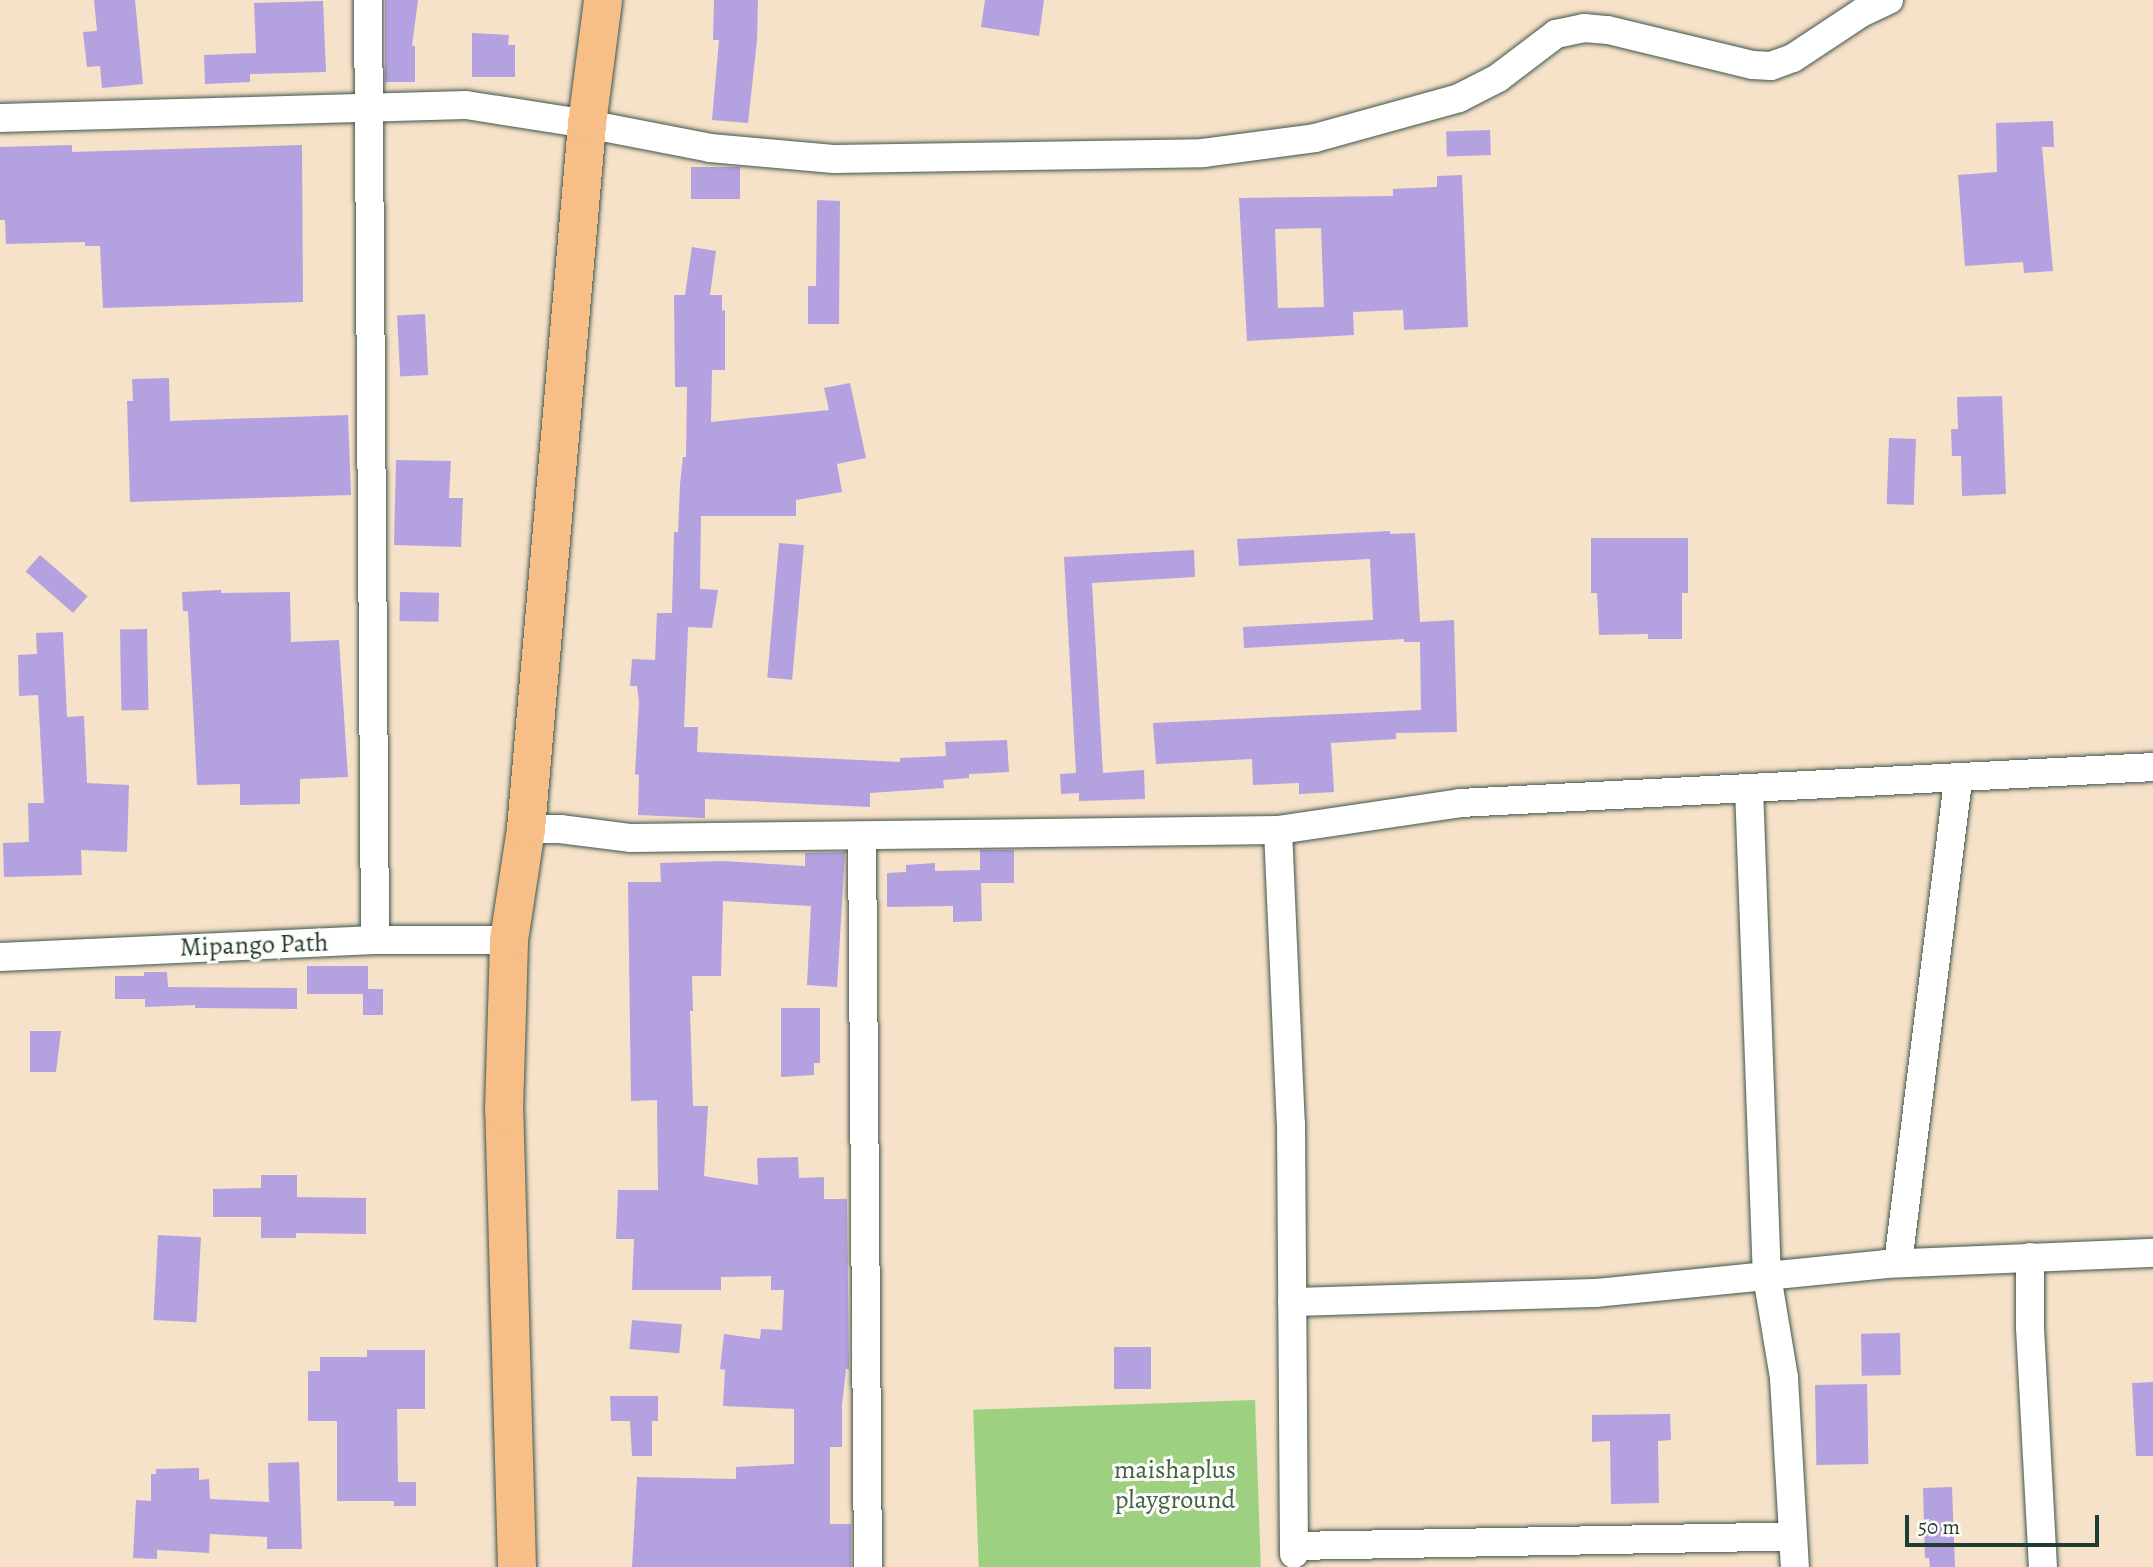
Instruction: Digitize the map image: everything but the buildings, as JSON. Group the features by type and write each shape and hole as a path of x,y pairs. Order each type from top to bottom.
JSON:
{"highway":[{"path":"517,1567 504,1111 509,940 526,829 587,124 603,0"}],"street":[{"path":"368,0 375,940"},
{"path":"0,118 467,105 587,124 710,148 834,159 1203,153 1315,138 1458,98 1497,78 1556,34 1584,28 1608,30 1753,65 1771,66 1793,58 1861,13 1889,0"},
{"path":"526,829 560,829 631,838 1278,830 1460,803 2153,767"},
{"path":"1898,1264 1958,778"},
{"path":"1749,789 1767,1276 1784,1377 1795,1567"},
{"path":"1278,830 1291,1124 1294,1550 1793,1536"},
{"path":"862,837 868,1567"},
{"name":"Mipango Path","path":"0,957 375,940 509,940"},
{"path":"1292,1302 1596,1293 1898,1264 2153,1253"},
{"path":"2030,1257 2030,1328 2043,1567"}],"green space":[{"name":"maishaplus playground","path":"1255,1400 1261,1567 979,1567 973,1410"}]}
